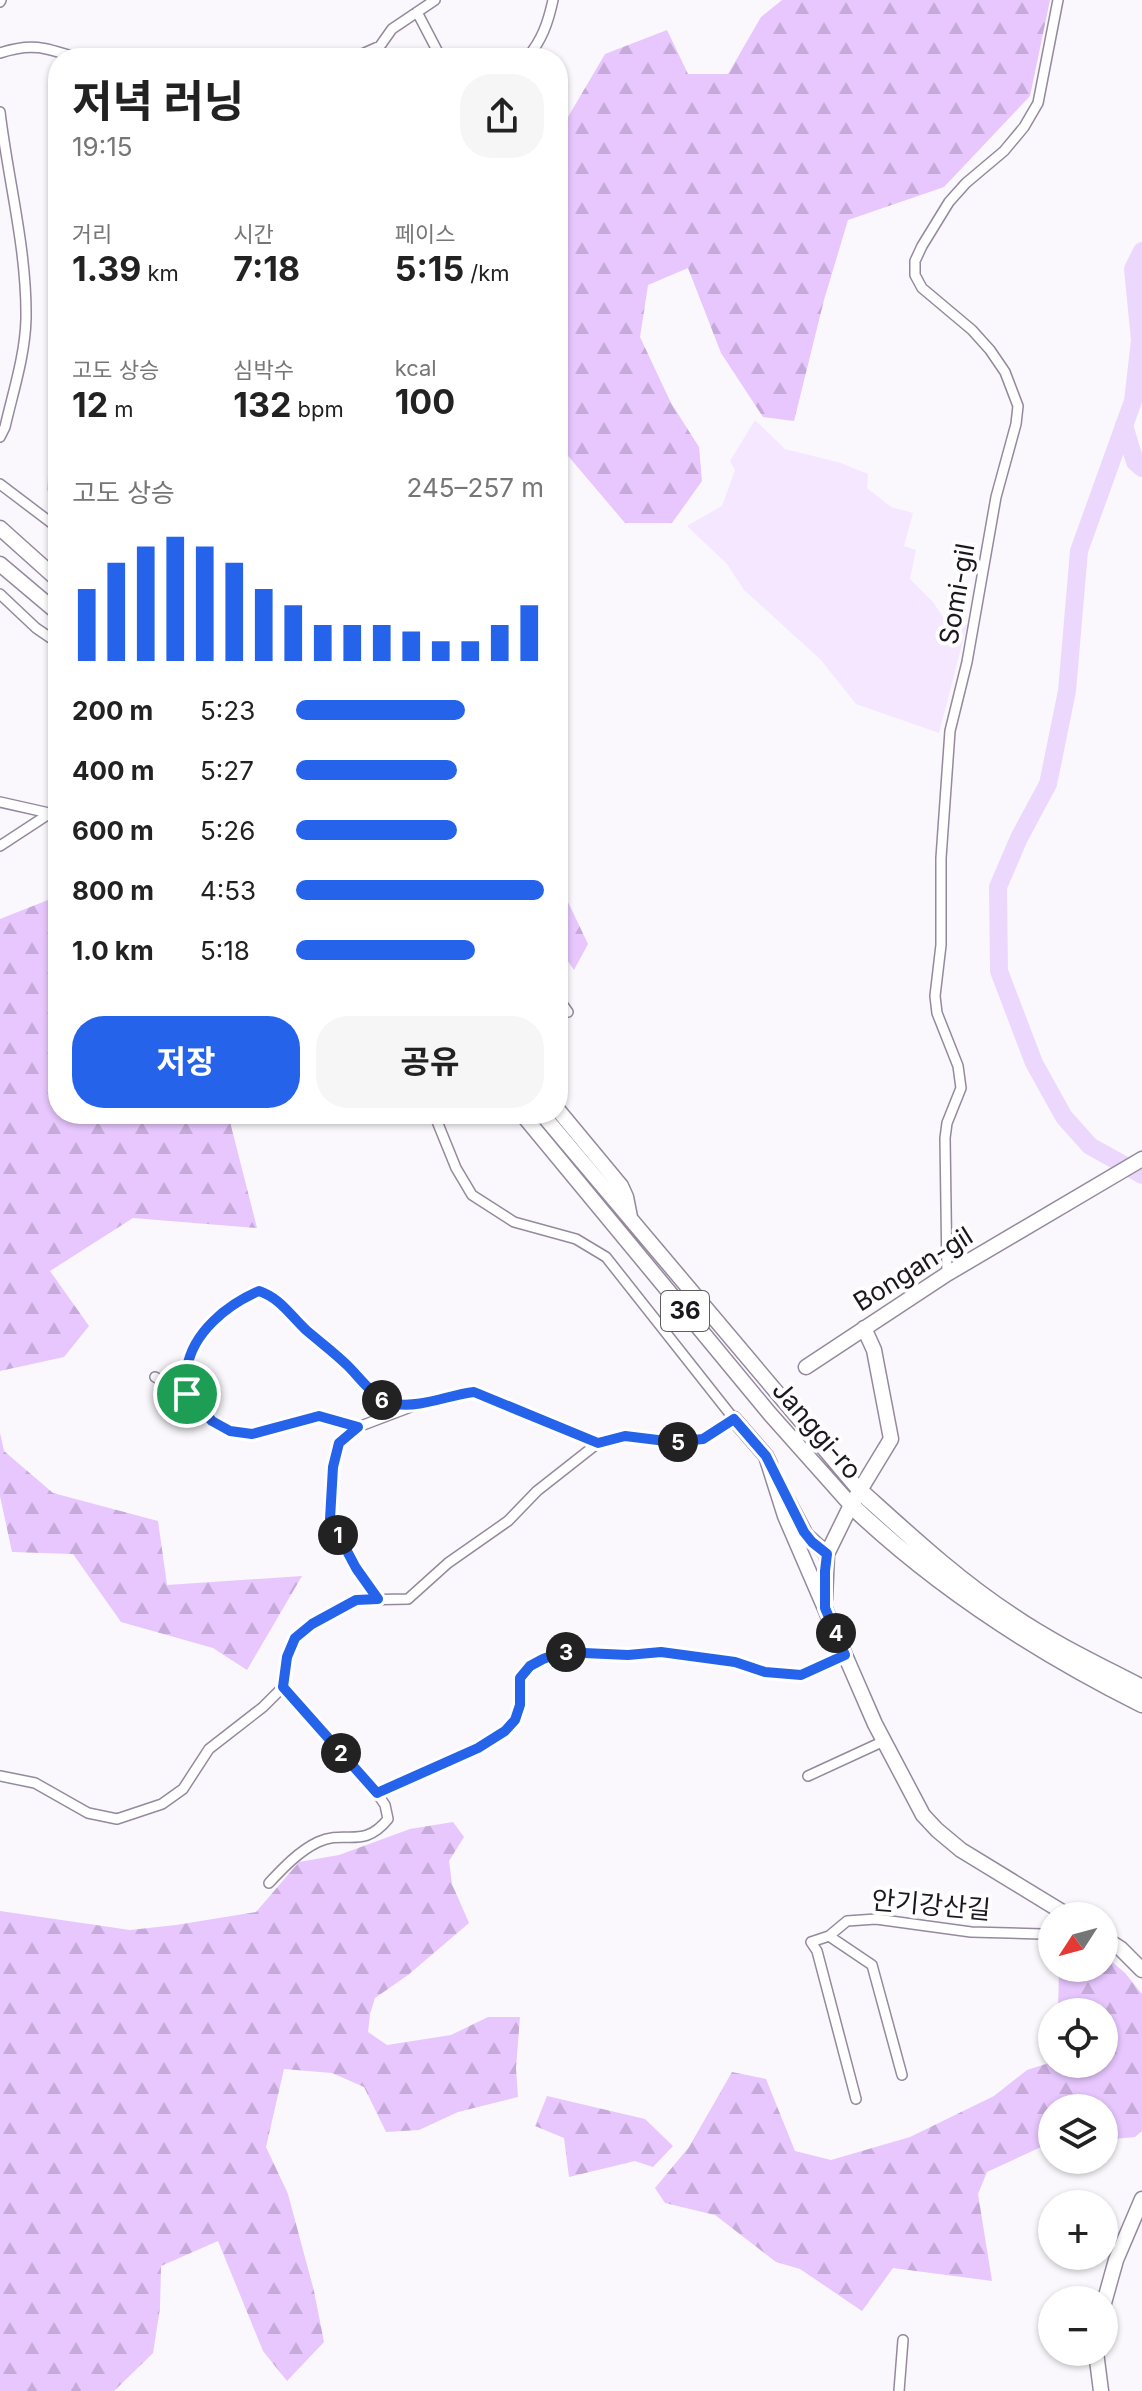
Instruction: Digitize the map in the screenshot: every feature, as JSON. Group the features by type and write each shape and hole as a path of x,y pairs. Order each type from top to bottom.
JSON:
{"highway":[{"name":"Janggi-ro","path":"856,1498 1013,1617 1142,1688"},
{"name":"Janggi-ro","path":"856,1498 897,1546 1005,1628 1067,1666 1142,1704"}],"main road":[{"path":"0,528 48,571"},
{"path":"14,539 36,548 48,559"},
{"path":"0,564 48,605"},
{"path":"568,1122 621,1186 631,1221"},
{"name":"Janggi-ro","path":"530,1124 770,1414 856,1498"},
{"name":"Janggi-ro","path":"550,1124 856,1498"},
{"name":"Bongan-gil","path":"806,1367 947,1274 1142,1159"},
{"path":"825,1608 827,1554 891,1439 874,1350 864,1328"},
{"path":"734,1419 766,1456 801,1528 827,1554"},
{"path":"766,1456 785,1516 845,1655 913,1800 937,1830 984,1865 1046,1902"},
{"path":"1118,1947 1142,1970"},
{"path":"1109,2286 1116,2260 1142,2199"},
{"path":"1098,2366 1101,2391"}],"street":[{"path":"376,48 392,29 435,0"},
{"path":"535,48 547,26 553,0"},
{"name":"Somi-gil","path":"947,1274 945,1138 947,1123 961,1088 961,1076 937,1013 935,996 941,945 941,858 950,731 967,662 996,497 1018,406 1005,372 990,350 972,330 922,288 915,275 915,261 949,202 1004,151 1024,127 1038,103 1058,0"},
{"path":"417,12 436,48"},
{"path":"0,53 37,45 48,48"},
{"path":"0,112 21,252 26,319 23,352 0,437"},
{"path":"0,484 48,520"},
{"path":"0,594 48,636"},
{"path":"0,802 48,809"},
{"path":"0,846 48,813"},
{"path":"0,1776 35,1783 88,1813 117,1819 162,1804 183,1789 209,1749 263,1707 283,1687 287,1657 295,1638 312,1624 356,1600 408,1599 448,1563 508,1521 537,1491 598,1443 625,1436 674,1442 703,1439 734,1419 606,1257 576,1239 514,1222 472,1195 456,1168 438,1124"},
{"path":"187,1394 187,1367 201,1335 228,1309 259,1291 280,1301 380,1399 395,1404 416,1405"},
{"path":"155,1377 187,1394 212,1421 230,1431 252,1434 319,1416 358,1427"},
{"path":"378,1599 356,1568 330,1519 333,1467 339,1443 358,1427 416,1405 474,1392 598,1443"},
{"path":"377,1793 478,1748 505,1731 515,1720 520,1705 520,1678 530,1666 562,1652 628,1655 661,1652 735,1662 765,1672 801,1675 845,1655"},
{"path":"269,1883 287,1864 320,1841 378,1832 388,1819 385,1805 377,1793 283,1687"},
{"path":"808,1776 884,1741"},
{"name":"안기강산길","path":"856,2099 817,1951 811,1942 829,1936 847,1921 876,1919 971,1932 1038,1934"},
{"path":"829,1936 872,1965 902,2075"},
{"path":"899,2391 903,2340"}],"shaded area":[{"path":"755,420 785,449 841,463 868,474 867,488 891,507 913,513 904,546 916,550 910,579 933,602 949,626 967,625 939,733 856,704 821,660 744,590 727,564 687,526 722,506 735,470 730,461"}],"green space":[{"path":"782,0 1050,0 1030,96 944,187 848,220 824,300 794,421 763,417 721,353 688,268 648,285 640,337 671,403 699,447 702,481 672,523 625,523 568,456 568,117 605,54 667,30 688,74 728,74 761,17"},
{"path":"48,900 48,1124 231,1124 257,1228 133,1218 50,1271 89,1326 64,1357 0,1371 0,919"},
{"path":"568,902 588,944 574,970 568,961"},
{"path":"0,1433 4,1451 53,1493 158,1521 167,1585 302,1576 247,1670 213,1648 121,1622 73,1554 12,1552 0,1496"},
{"path":"453,1822 464,1837 449,1861 452,1884 469,1923 408,1975 375,1998 368,2032 387,2045 451,2035 488,2017 520,2017 516,2068 518,2097 458,2112 419,2130 386,2132 364,2087 332,2073 284,2069 266,2147 288,2194 324,2342 287,2381 263,2351 218,2241 161,2266 160,2308 153,2353 114,2391 0,2391 0,1911 130,1930 256,1912 299,1862 339,1855 410,1829"},
{"path":"1118,1967 1142,1994 1142,2131 1135,2137 1118,2139 1118,2094 1038,2094 1038,2148 987,2172 978,2194 992,2281 893,2268 862,2311 800,2269 776,2262 715,2215 665,2203 655,2188 689,2147 732,2072 766,2079 795,2151 831,2160 910,2137 994,2096 1027,2070 1038,2066 1038,2078 1118,2078 1118,1998 1058,1998 1059,1982 1118,1982"},
{"path":"547,2096 645,2119 673,2146 653,2167 635,2161 569,2177 564,2138 535,2126"}],"waterway":[{"path":"1142,251 1133,269 1140,340 1133,401 1079,551 1067,691 1048,784 1019,838 998,887 999,971 1034,1063 1064,1117 1090,1146 1142,1175"},
{"path":"1124,425 1135,462 1142,468"}],"route":[{"path":"259,1291 280,1301 306,1330 331,1349 380,1399 395,1404 416,1405 474,1392 598,1443 625,1436 674,1442 703,1439 734,1419 766,1456 804,1532 827,1554 825,1608 845,1655 801,1675 787,1675 692,1655 562,1652 530,1666 520,1678 520,1705 515,1720 505,1731 478,1748 377,1793 283,1687 287,1657 295,1638 312,1624 356,1600 378,1599 356,1568 330,1519 333,1467 339,1443 358,1427 319,1416 252,1434 230,1431 212,1421 187,1394 187,1367 201,1335 228,1309 259,1291"}]}
